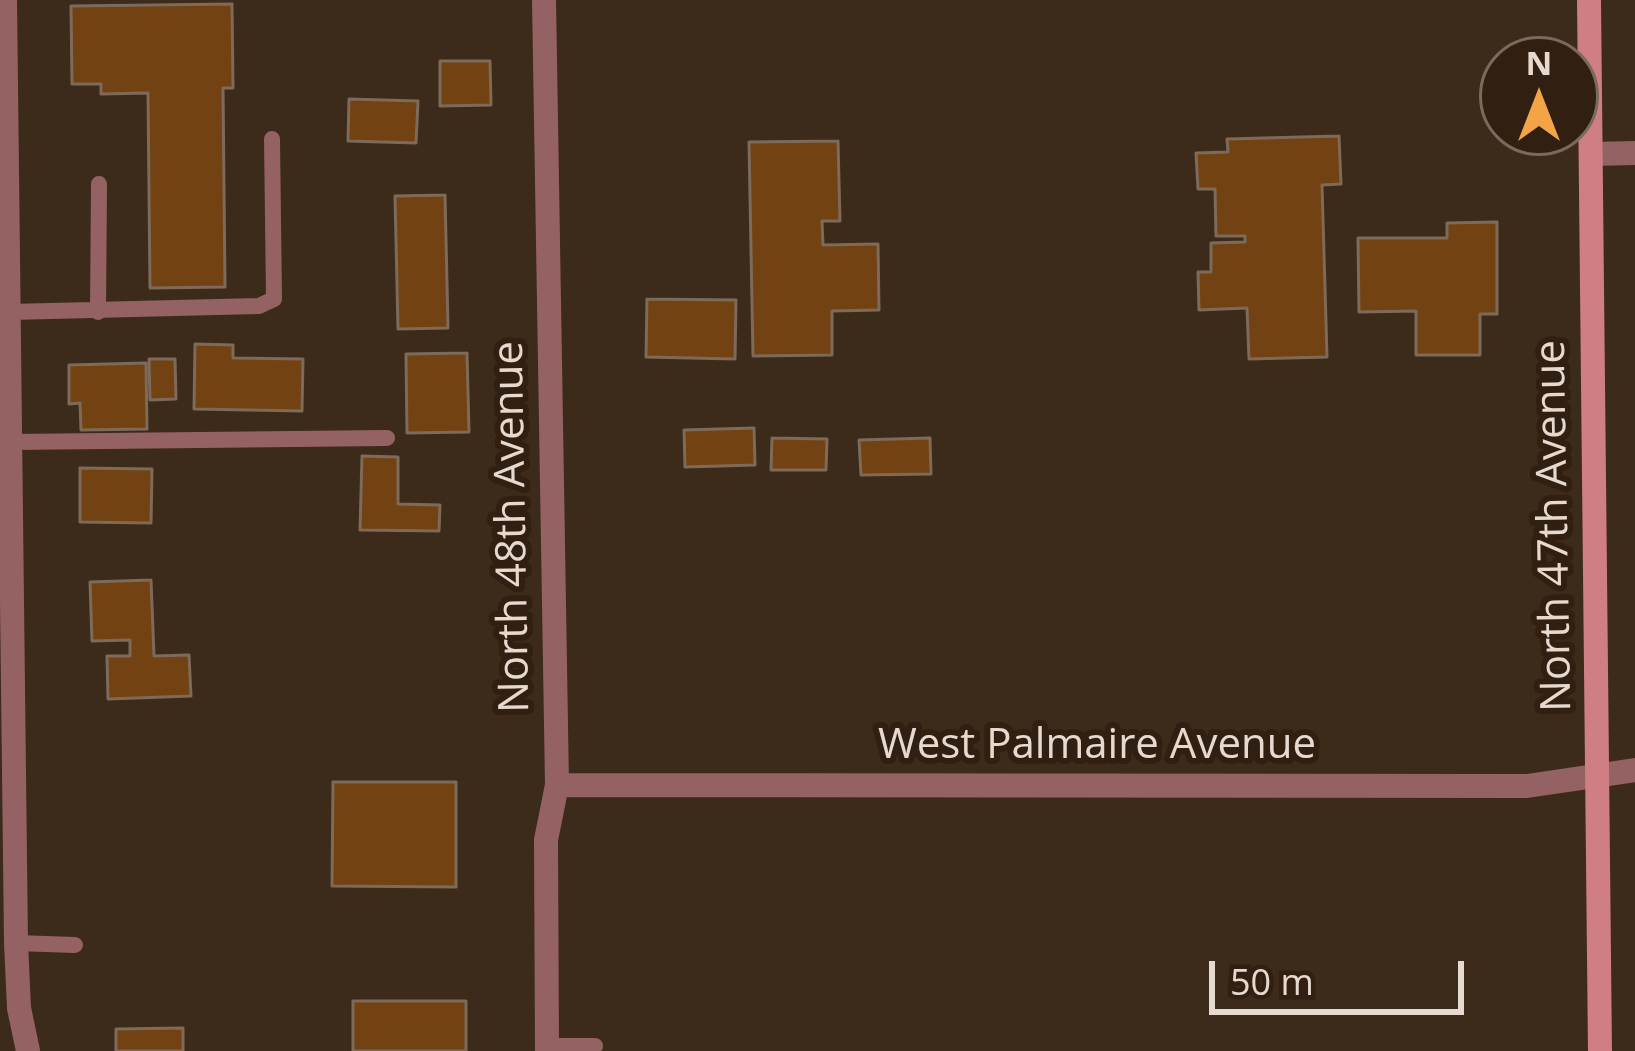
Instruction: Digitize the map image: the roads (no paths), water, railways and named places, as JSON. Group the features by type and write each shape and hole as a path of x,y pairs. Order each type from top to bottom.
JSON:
{"street":[{"path":"5,0 16,943 19,1008 28,1051"},
{"name":"North 48th Avenue","path":"544,0 557,785 547,840 548,1049"},
{"name":"North 47th Avenue","path":"1589,0 1589,36"},
{"path":"1599,154 1635,153"},
{"name":"North 47th Avenue","path":"1591,156 1600,1051"},
{"name":"West Palmaire Avenue","path":"557,785 1527,786 1635,770"}],"lane":[{"path":"9,312 259,306 274,299 272,139"},
{"path":"98,312 99,184"},
{"path":"11,442 387,438"},
{"path":"16,943 75,945"},
{"path":"548,1049 595,1046"}]}
